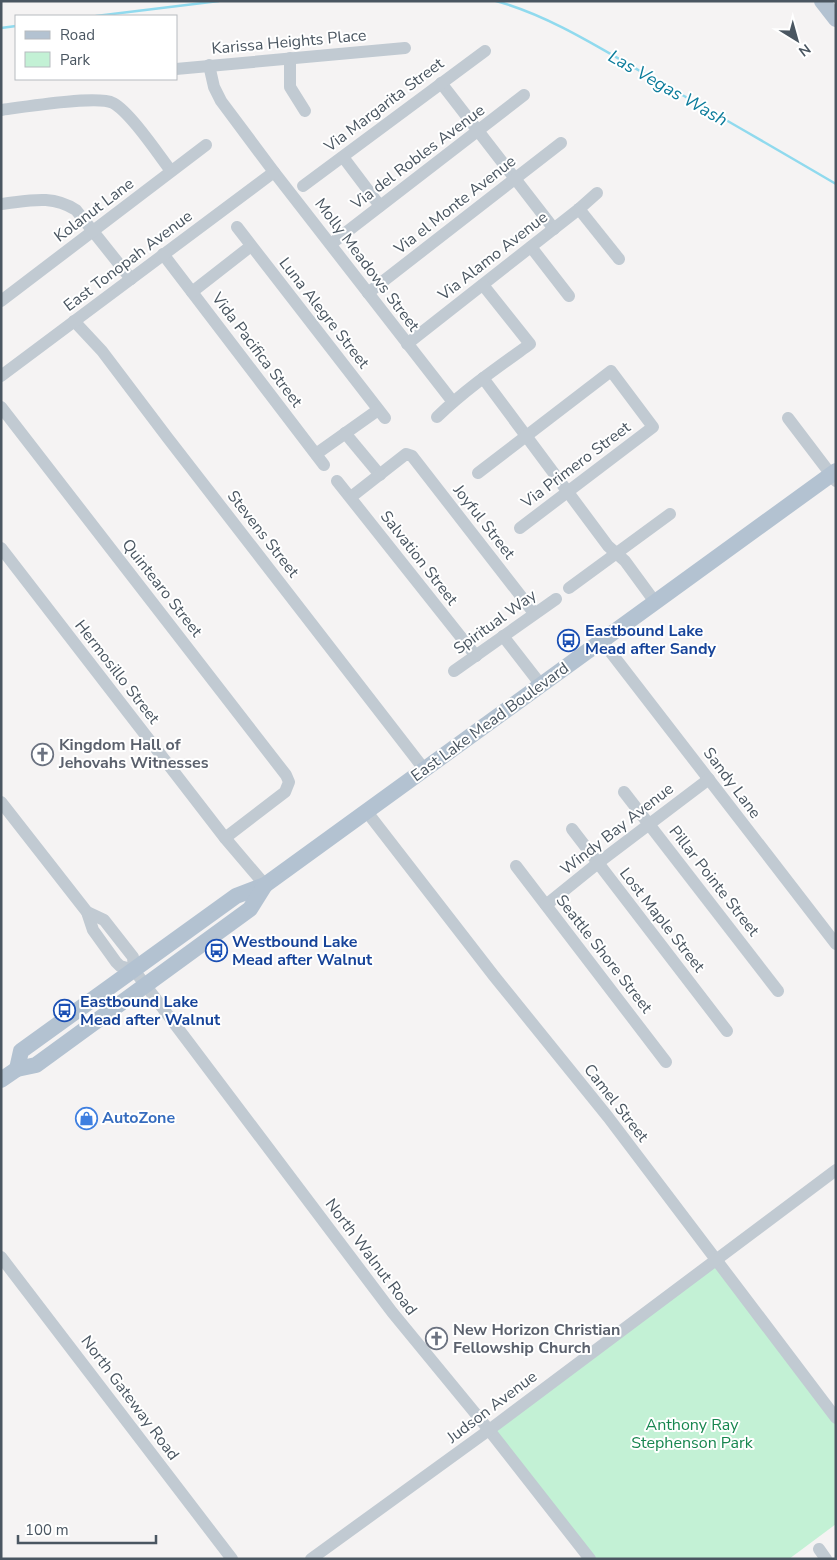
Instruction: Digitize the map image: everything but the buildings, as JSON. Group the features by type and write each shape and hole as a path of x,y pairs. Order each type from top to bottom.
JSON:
{"main road":[{"path":"822,1 836,19"},
{"name":"East Lake Mead Boulevard","path":"17,1069 21,1050 236,896 265,885 656,602 834,476"},
{"name":"East Lake Mead Boulevard","path":"1,1080 17,1069 36,1065 250,909 265,885"}],"street":[{"name":"Karissa Heights Place","path":"178,69 405,48"},
{"name":"Via Margarita Street","path":"303,186 485,50"},
{"path":"290,58 290,87 305,111"},
{"name":"Molly Meadows Street","path":"209,65 214,87 221,101 452,402"},
{"path":"441,83 554,229"},
{"name":"Via del Robles Avenue","path":"331,244 524,95"},
{"path":"1,110 78,101 105,100 113,103 124,112 171,171"},
{"name":"Via el Monte Avenue","path":"368,293 561,143"},
{"name":"Kolanut Lane","path":"1,301 206,145"},
{"path":"343,157 380,206"},
{"name":"East Tonopah Avenue","path":"1,376 274,172"},
{"name":"Via Alamo Avenue","path":"407,344 597,193"},
{"path":"1,204 46,199 68,205 76,210 131,279"},
{"path":"579,209 619,259"},
{"name":"Luna Alegre Street","path":"237,227 382,414 345,433"},
{"path":"192,292 251,246"},
{"path":"531,247 569,296"},
{"name":"Vida Pacifica Street","path":"163,254 324,465"},
{"path":"437,416 483,378 530,344 483,285"},
{"name":"Stevens Street","path":"74,322 102,351 167,438 424,769"},
{"name":"Via Primero Street","path":"478,473 611,371 653,427 520,528"},
{"path":"483,378 608,546 618,553 656,602"},
{"name":"Quintearo Street","path":"3,414 286,775 289,782 285,792 225,838"},
{"path":"788,418 834,476"},
{"path":"316,454 345,433 380,475 351,497"},
{"name":"Joyful Street","path":"380,475 406,454 412,456 534,613"},
{"name":"Salvation Street","path":"337,481 476,656"},
{"path":"569,588 670,514"},
{"name":"Hermosillo Street","path":"1,548 225,838 265,885"},
{"name":"Spiritual Way","path":"454,671 556,599"},
{"path":"503,636 541,685"},
{"name":"Sandy Lane","path":"602,641 836,944"},
{"name":"Windy Bay Avenue","path":"546,905 709,779"},
{"name":"Pillar Pointe Street","path":"624,792 778,991"},
{"name":"North Walnut Road","path":"1,802 87,912 93,930 116,962 120,966 134,970 146,985 348,1255 590,1559"},
{"name":"Camel Street","path":"367,812 494,976 608,1117 836,1418"},
{"name":"Lost Maple Street","path":"572,828 727,1031"},
{"name":"Seattle Shore Street","path":"516,866 666,1062"},
{"name":"Judson Avenue","path":"311,1559 489,1430 836,1170"},
{"name":"North Gateway Road","path":"1,1257 232,1559"}],"green space":[{"name":"Anthony Ray Stephenson Park","path":"716,1259 836,1418 836,1524 789,1559 590,1559 489,1430"}],"waterway":[{"name":"Las Vegas Wash","path":"104,15 219,1"},
{"name":"Las Vegas Wash","path":"496,1 552,22 606,51 836,184"},
{"name":"Las Vegas Wash","path":"1,28 15,26"}],"place":[{"name":"Eastbound Lake Mead after Sandy","path":"569,640"},
{"name":"Kingdom Hall of Jehovahs Witnesses","path":"43,754"},
{"name":"Westbound Lake Mead after Walnut","path":"216,951"},
{"name":"Eastbound Lake Mead after Walnut","path":"64,1011"},
{"name":"AutoZone","path":"86,1118"},
{"name":"New Horizon Christian Fellowship Church","path":"437,1339"}]}
